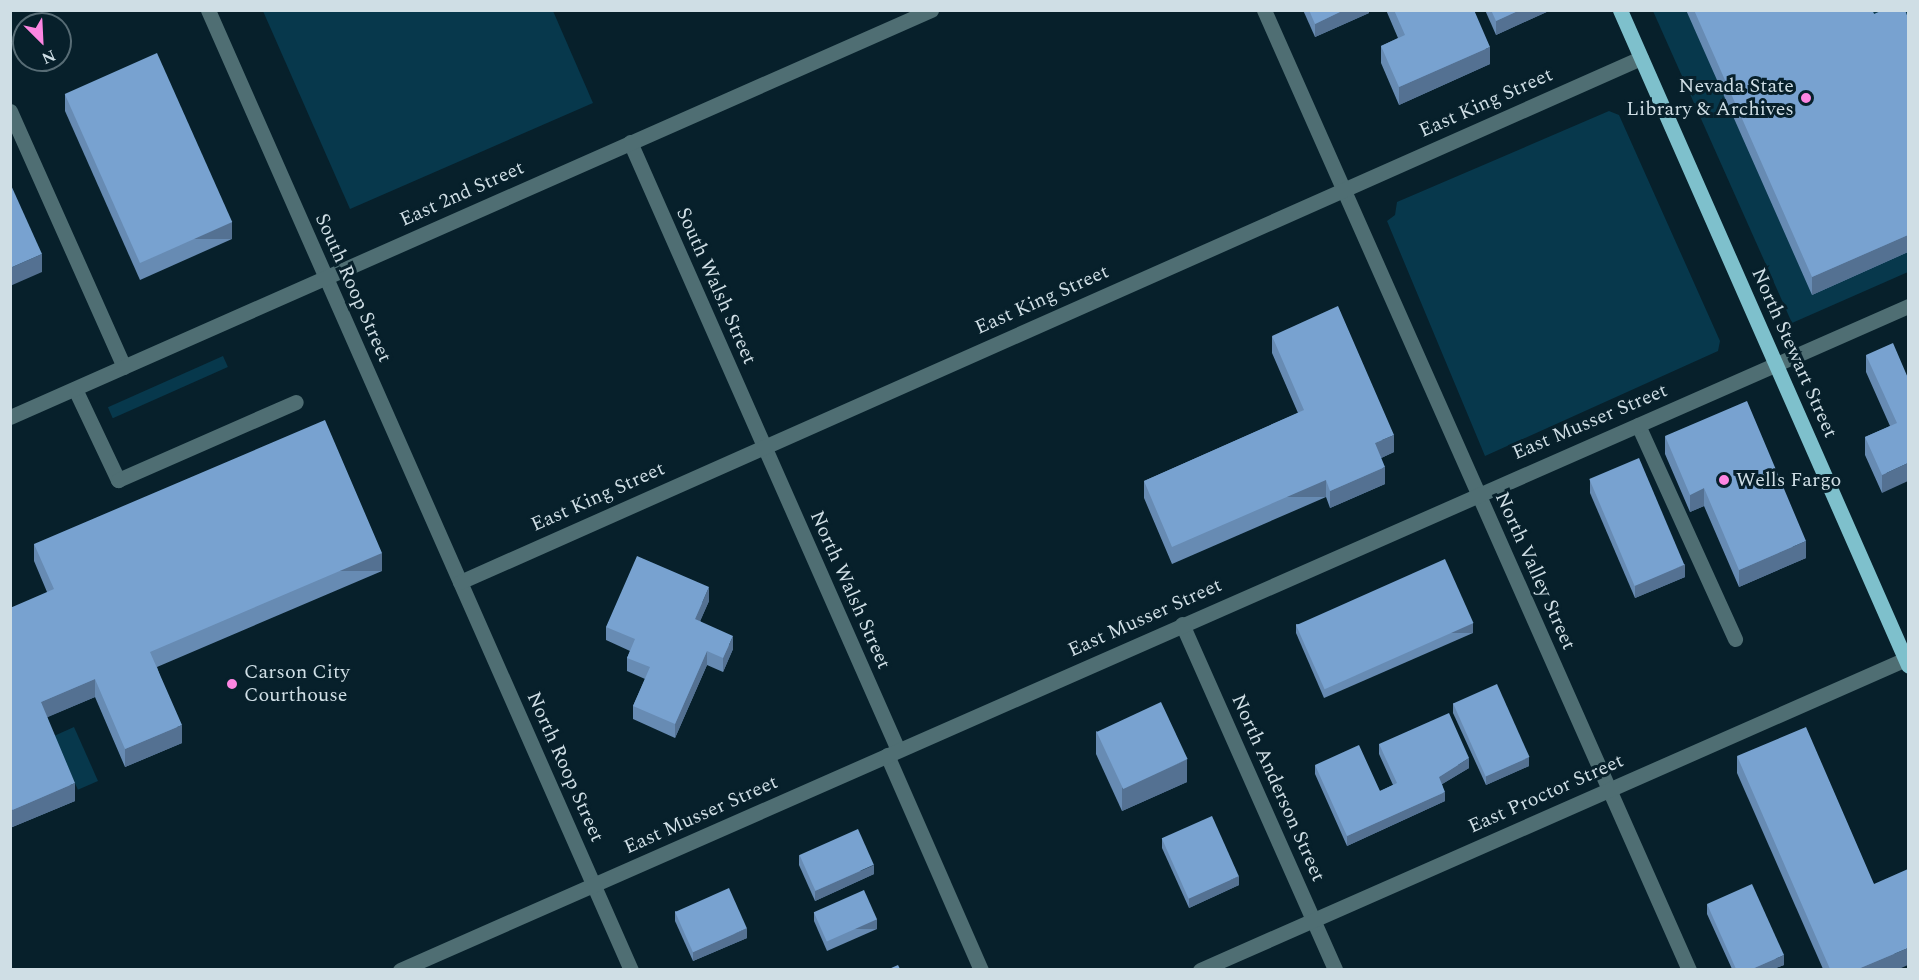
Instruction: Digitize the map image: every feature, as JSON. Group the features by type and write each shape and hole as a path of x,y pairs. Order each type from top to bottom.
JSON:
{"main road":[{"name":"North Stewart Street","path":"1620,10 1908,661"}],"street":[{"name":"South Roop Street","path":"208,10 460,582"},
{"name":"East 2nd Street","path":"10,417 931,10"},
{"name":"North Valley Street","path":"1264,10 1689,969"},
{"name":"East King Street","path":"460,582 1641,58"},
{"path":"10,111 124,367"},
{"name":"South Walsh Street","path":"630,142 764,446"},
{"name":"East Musser Street","path":"400,969 1908,306"},
{"path":"75,389 118,480 296,402"},
{"path":"1638,424 1734,639"},
{"name":"North Walsh Street","path":"764,446 981,969"},
{"name":"North Roop Street","path":"460,582 631,969"},
{"name":"North Anderson Street","path":"1182,624 1335,969"},
{"name":"East Proctor Street","path":"1200,969 1908,661"}],"shaded area":[{"path":"263,11 553,11 593,103 350,209"},
{"path":"1653,11 1908,11 1908,272 1792,323"},
{"path":"1609,111 1619,115 1720,341 1718,351 1485,456 1387,221 1395,215 1397,202"},
{"path":"223,356 228,367 113,418 108,407"},
{"path":"74,727 98,781 78,790 54,736"}],"building":[{"path":"1309,10 1344,10 1315,24"},
{"path":"1394,10 1474,10 1490,47 1399,87 1381,46 1405,35"},
{"path":"1491,10 1520,10 1496,21"},
{"path":"1694,10 1872,10 1874,14 1883,10 1905,10 1908,18 1908,235 1812,277"},
{"path":"157,53 232,222 140,263 65,94"},
{"path":"10,183 42,254 10,268"},
{"path":"1338,306 1394,435 1375,443 1385,467 1330,491 1326,480 1172,547 1144,481 1304,410 1272,336"},
{"path":"1893,343 1908,378 1908,463 1882,475 1865,437 1897,423 1866,355"},
{"name":"Wells Fargo","path":"1747,401 1806,541 1739,570 1704,488 1690,495 1665,436"},
{"path":"325,420 382,553 150,652 182,725 125,749 95,679 41,702 75,783 10,811 10,608 54,589 34,544"},
{"path":"1639,458 1684,565 1635,586 1589,479"},
{"path":"637,556 709,587 695,619 733,636 723,658 707,651 675,724 633,706 650,667 627,658 635,639 606,627"},
{"path":"1445,559 1473,623 1325,689 1296,625"},
{"path":"1497,684 1530,757 1486,777 1453,704"},
{"path":"1161,702 1188,759 1123,789 1097,732"},
{"path":"1449,713 1469,758 1439,777 1445,792 1347,836 1315,765 1359,745 1380,791 1397,783 1379,744"},
{"path":"1806,727 1874,884 1908,869 1908,948 1858,969 1830,969 1737,756"},
{"path":"1212,816 1239,876 1189,899 1162,838"},
{"path":"858,829 874,865 815,891 800,855"},
{"path":"1752,884 1784,955 1752,969 1736,969 1707,904"},
{"path":"729,888 747,928 693,952 675,912"},
{"path":"864,890 877,919 827,942 814,912"}],"place":[{"name":"Nevada State Library & Archives","path":"1806,98"},
{"name":"Wells Fargo","path":"1724,480"},
{"name":"Carson City Courthouse","path":"232,684"}]}
